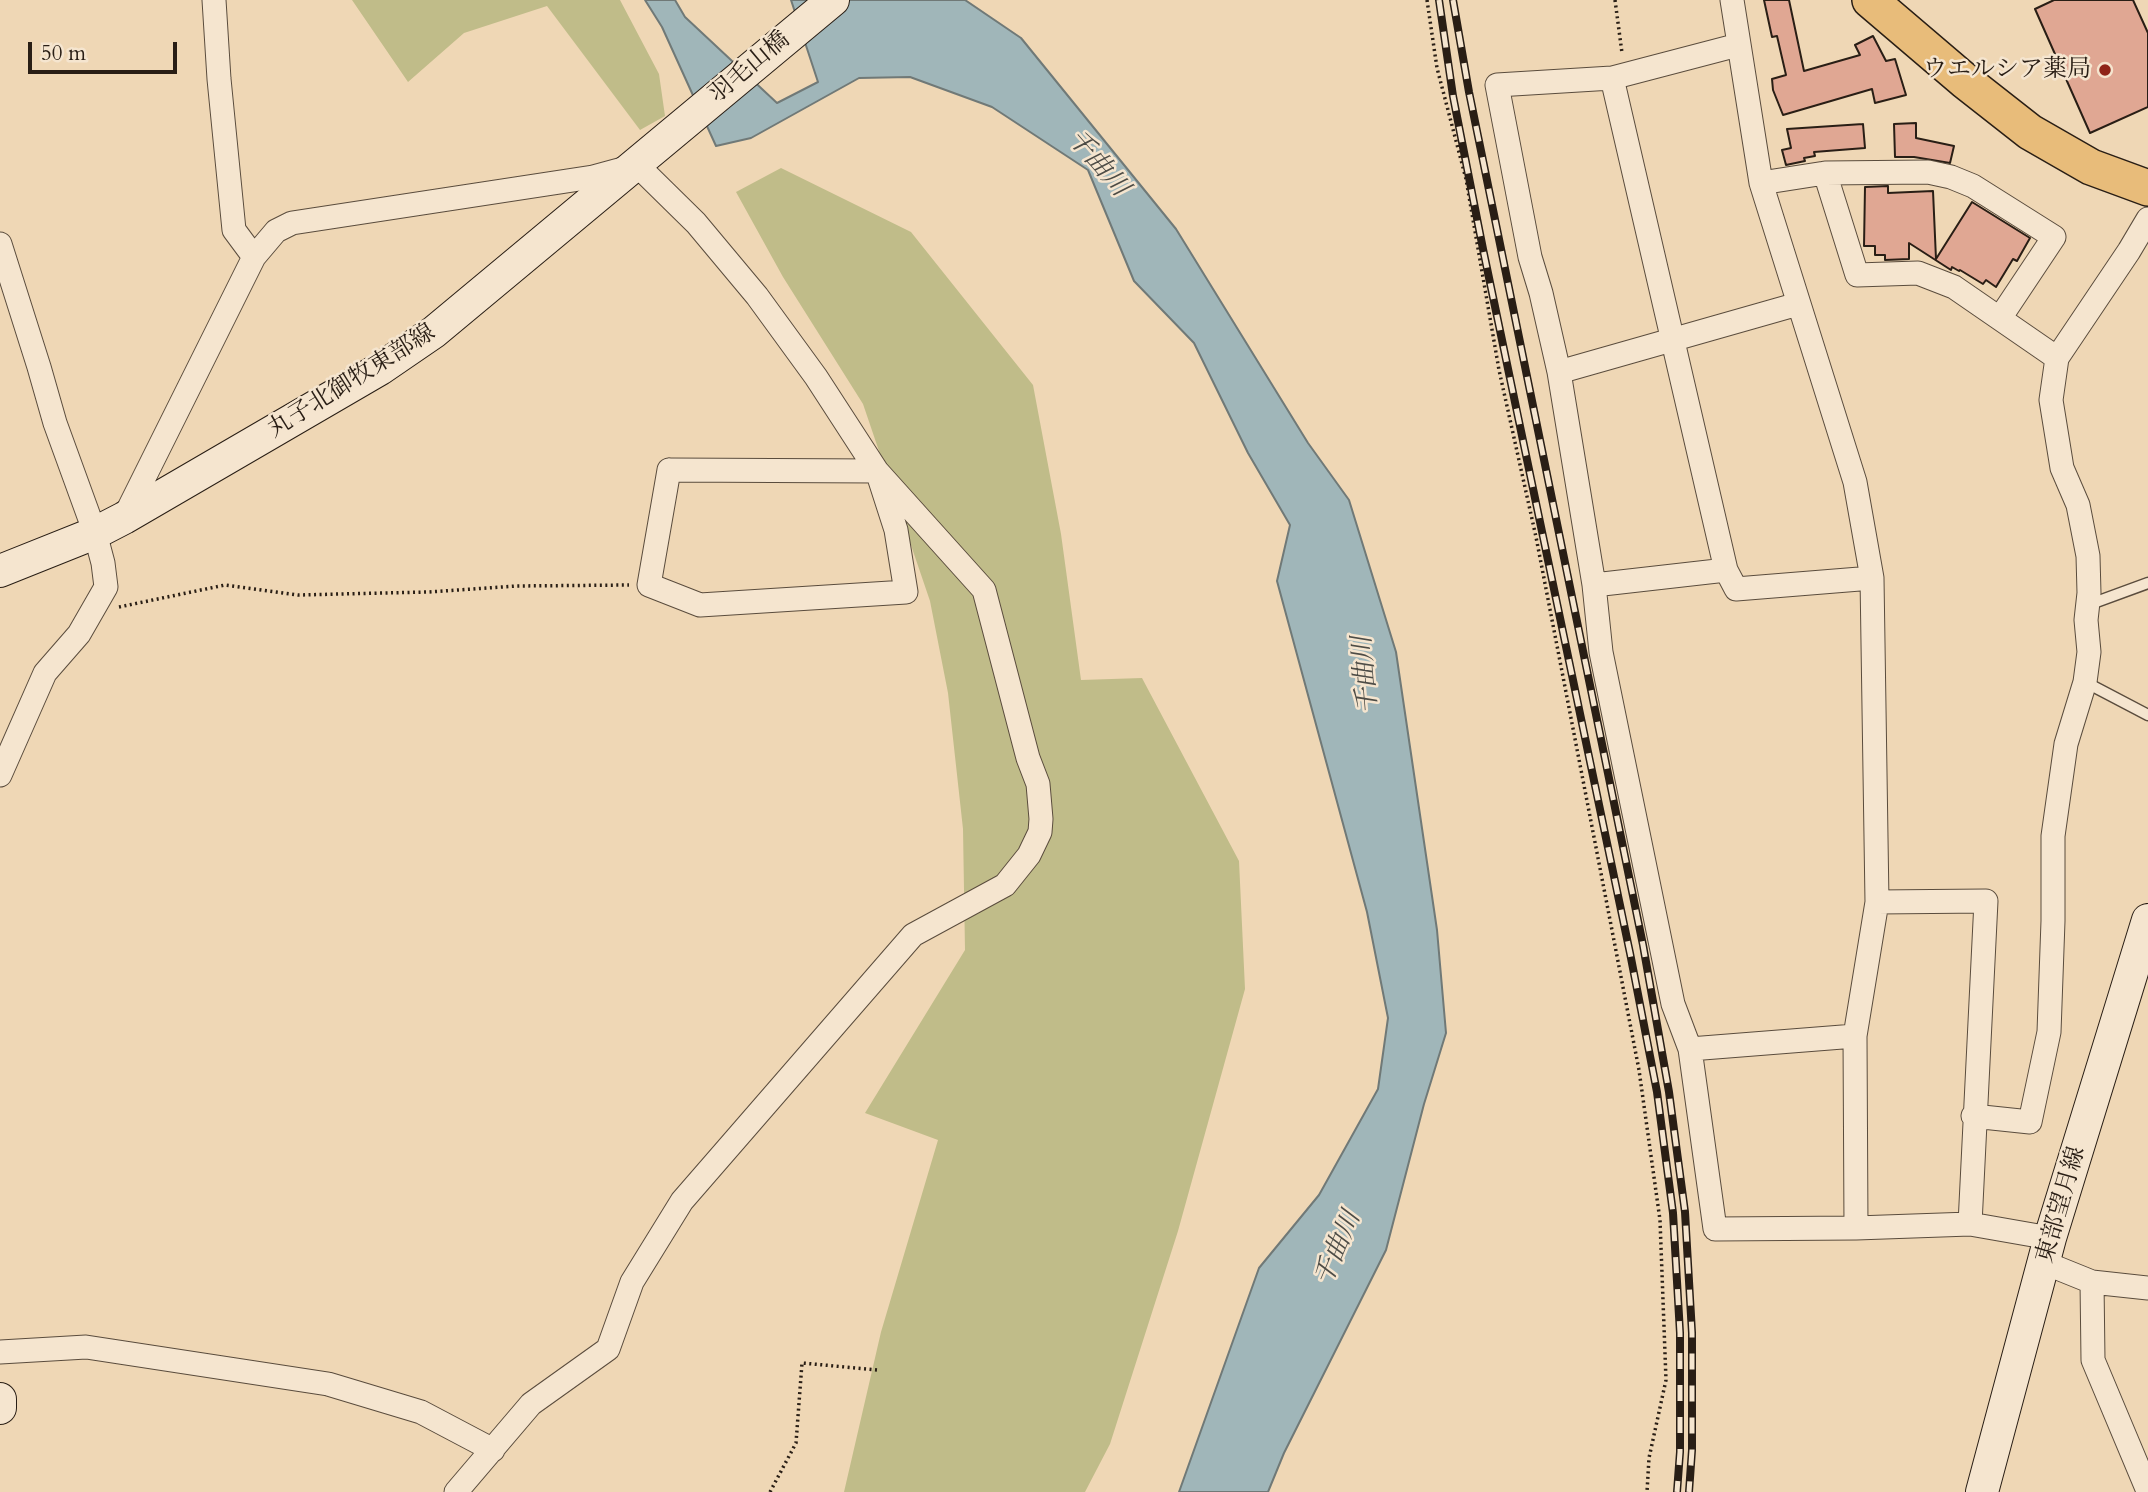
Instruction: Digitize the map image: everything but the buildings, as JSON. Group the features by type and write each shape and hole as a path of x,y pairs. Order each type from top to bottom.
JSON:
{"main road":[{"name":"羽毛山橋","path":"668,137 833,0"},
{"path":"1870,0 2030,132 2091,167 2148,188"},
{"name":"丸子北御牧東部線","path":"0,571 95,533 124,518 380,369 434,332 668,137"},
{"name":"東部望月線","path":"1982,1492 2048,1250 2148,920"},
{"path":"0,1399 0,1408"}],"street":[{"path":"214,0 234,230 254,257"},
{"path":"1732,0 1761,183 1855,482 1872,578 1877,902 1855,1036 1856,1228"},
{"path":"1738,45 1619,76 1497,85 1530,257 1559,372 1594,585 1601,652 1670,991 1690,1049 1715,1229 1970,1224 2048,1250 2092,1282 2148,1288"},
{"path":"1619,76 1672,339 1726,570 1735,589 1872,578"},
{"path":"124,518 254,257 276,231 292,223 593,177 637,165 696,223 757,296 816,377 877,471 984,590 1028,758 1038,784 1040,832 1029,855 1005,885 913,935 682,1201 632,1282 608,1349 531,1405 456,1492"},
{"path":"1761,183 1825,173 1928,172 1973,186 2054,237 2000,318"},
{"path":"1825,173 1857,275 1918,273 1954,287 2057,358"},
{"path":"1973,1116 2030,1122 2049,1032 2053,836 2066,744 2085,682 2089,652 2086,620 2088,556 2078,505 2062,468 2051,400 2057,358 2148,219"},
{"path":"0,244 40,367 55,423 95,533 106,587 79,634 44,673 0,775"},
{"path":"1559,372 1798,304"},
{"path":"669,470 877,471 896,530 906,592 700,605 649,585 669,470"},
{"path":"1594,585 1726,570"},
{"path":"1877,902 1986,901 1973,1116 1970,1224"},
{"path":"1690,1049 1855,1036"},
{"path":"2092,1282 2093,1360 2148,1491"},
{"path":"0,1352 86,1347 328,1384 421,1412 494,1450"}],"lane":[{"path":"2088,606 2148,583"},
{"path":"2085,682 2148,715"}],"path":[{"path":"1427,0 1437,68 1466,179 1500,370 1536,537 1639,1070 1660,1220 1666,1380 1649,1458 1647,1492"},
{"path":"1615,0 1619,76"},
{"path":"93,612 225,585 298,595 428,592 516,586 649,585"},
{"path":"770,1492 796,1443 802,1363 878,1370"}],"shaded area":[{"path":"352,0 620,0 659,74 665,116 640,130 547,6 464,33 408,82"},
{"path":"781,168 911,232 1033,385 1061,534 1081,680 1142,678 1239,861 1245,989 1178,1231 1110,1444 1085,1492 844,1492 881,1332 938,1140 865,1113 965,950 963,829 948,693 930,601 863,404 783,277 736,192"}],"water":[{"name":"千曲川","path":"645,0 675,0 685,17 777,103 818,82 791,0 965,0 1021,38 1176,229 1308,443 1349,500 1396,652 1437,930 1446,1033 1424,1104 1386,1250 1284,1453 1268,1492 1179,1492 1259,1268 1319,1195 1378,1089 1388,1018 1367,912 1277,581 1290,525 1248,453 1194,343 1134,281 1088,170 992,107 910,77 859,78 751,138 716,146 662,27"}],"railway":[{"path":"1439,0 1453,96 1483,249 1657,1092 1673,1213 1680,1333 1680,1452 1677,1492"},
{"path":"1453,0 1469,92 1643,945 1669,1092 1685,1212 1692,1333 1692,1450 1689,1492"}],"place":[{"name":"ウエルシア薬局","path":"2105,70"}]}
